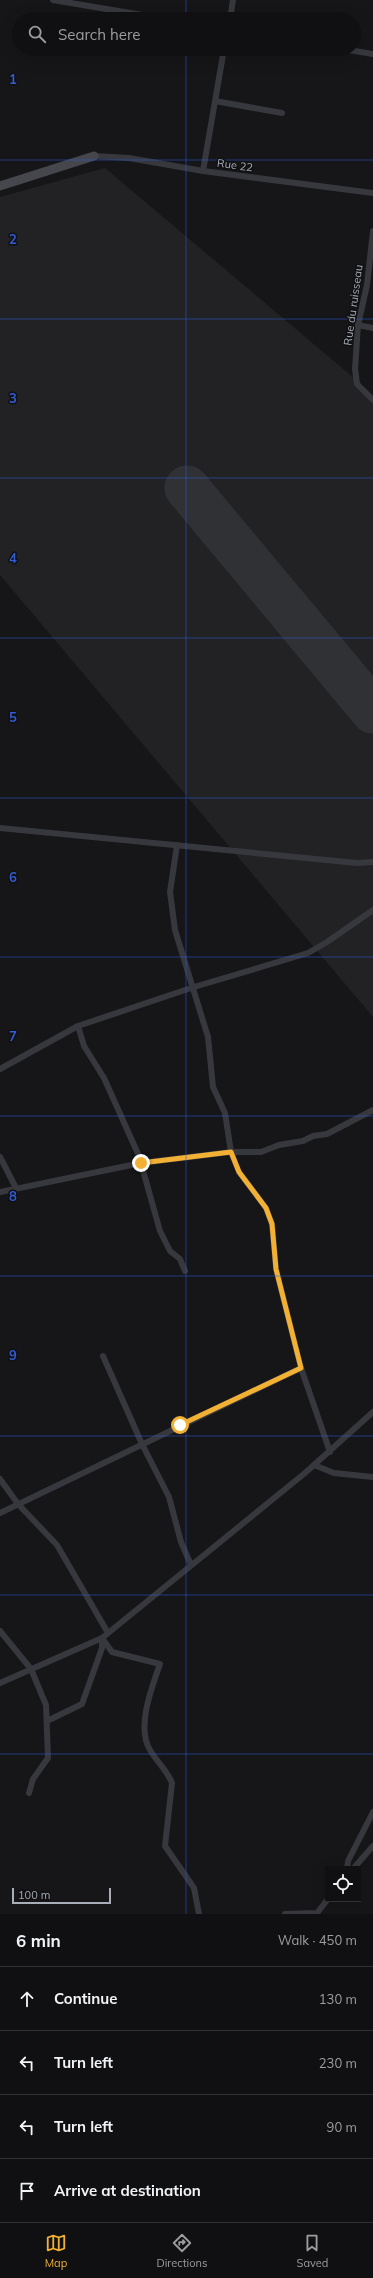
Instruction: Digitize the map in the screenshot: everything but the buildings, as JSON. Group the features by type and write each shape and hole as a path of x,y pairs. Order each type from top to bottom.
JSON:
{"street":[{"path":"53,0 124,12"},
{"path":"231,12 233,0"},
{"path":"361,52 373,54"},
{"path":"203,171 223,56"},
{"path":"216,101 282,113"},
{"path":"0,186 94,156"},
{"name":"Rue 22","path":"94,156 129,158 203,171 373,193"},
{"name":"Rue du ruisseau","path":"373,231 367,285 358,325 355,369 358,384 373,400"},
{"path":"358,325 373,328"},
{"path":"0,828 357,863 373,862"},
{"path":"0,833 15,830"},
{"path":"177,845 170,892 175,930 194,987 208,1037 213,1088 225,1113 231,1152 239,1172 266,1208 272,1224 276,1269 301,1368 330,1452"},
{"path":"0,1069 78,1026 194,987 308,953 327,942 373,910"},
{"path":"78,1026 84,1046 104,1078 141,1163 160,1231 170,1251 180,1259 184,1270"},
{"path":"0,1192 141,1163 231,1152 261,1152 279,1145 327,1134 373,1110"},
{"path":"0,1157 16,1188"},
{"path":"103,1356 142,1444 169,1497 181,1542 191,1565"},
{"path":"0,1513 301,1368"},
{"path":"0,1683 102,1638 330,1452 373,1412"},
{"path":"314,1465 334,1473 373,1477"},
{"path":"0,1479 18,1504 57,1545 108,1633"},
{"path":"0,1631 31,1669 46,1705 48,1758 33,1779 29,1793"},
{"path":"47,1721 82,1704 102,1648 102,1638"},
{"path":"102,1638 112,1652 160,1664 148,1700 144,1728 149,1749 169,1774 172,1783 165,1846 194,1888 199,1914"},
{"path":"347,1866 348,1861 373,1812"},
{"path":"356,1866 373,1846"},
{"path":"285,1914 317,1914 326,1902"}],"shaded area":[{"path":"105,168 354,378 373,400 373,1017 0,575 0,197"}],"runway":[{"path":"187,488 373,711"}],"route":[{"path":"141,1163 231,1152 239,1172 266,1208 272,1224 276,1269 301,1368 180,1425"}]}
